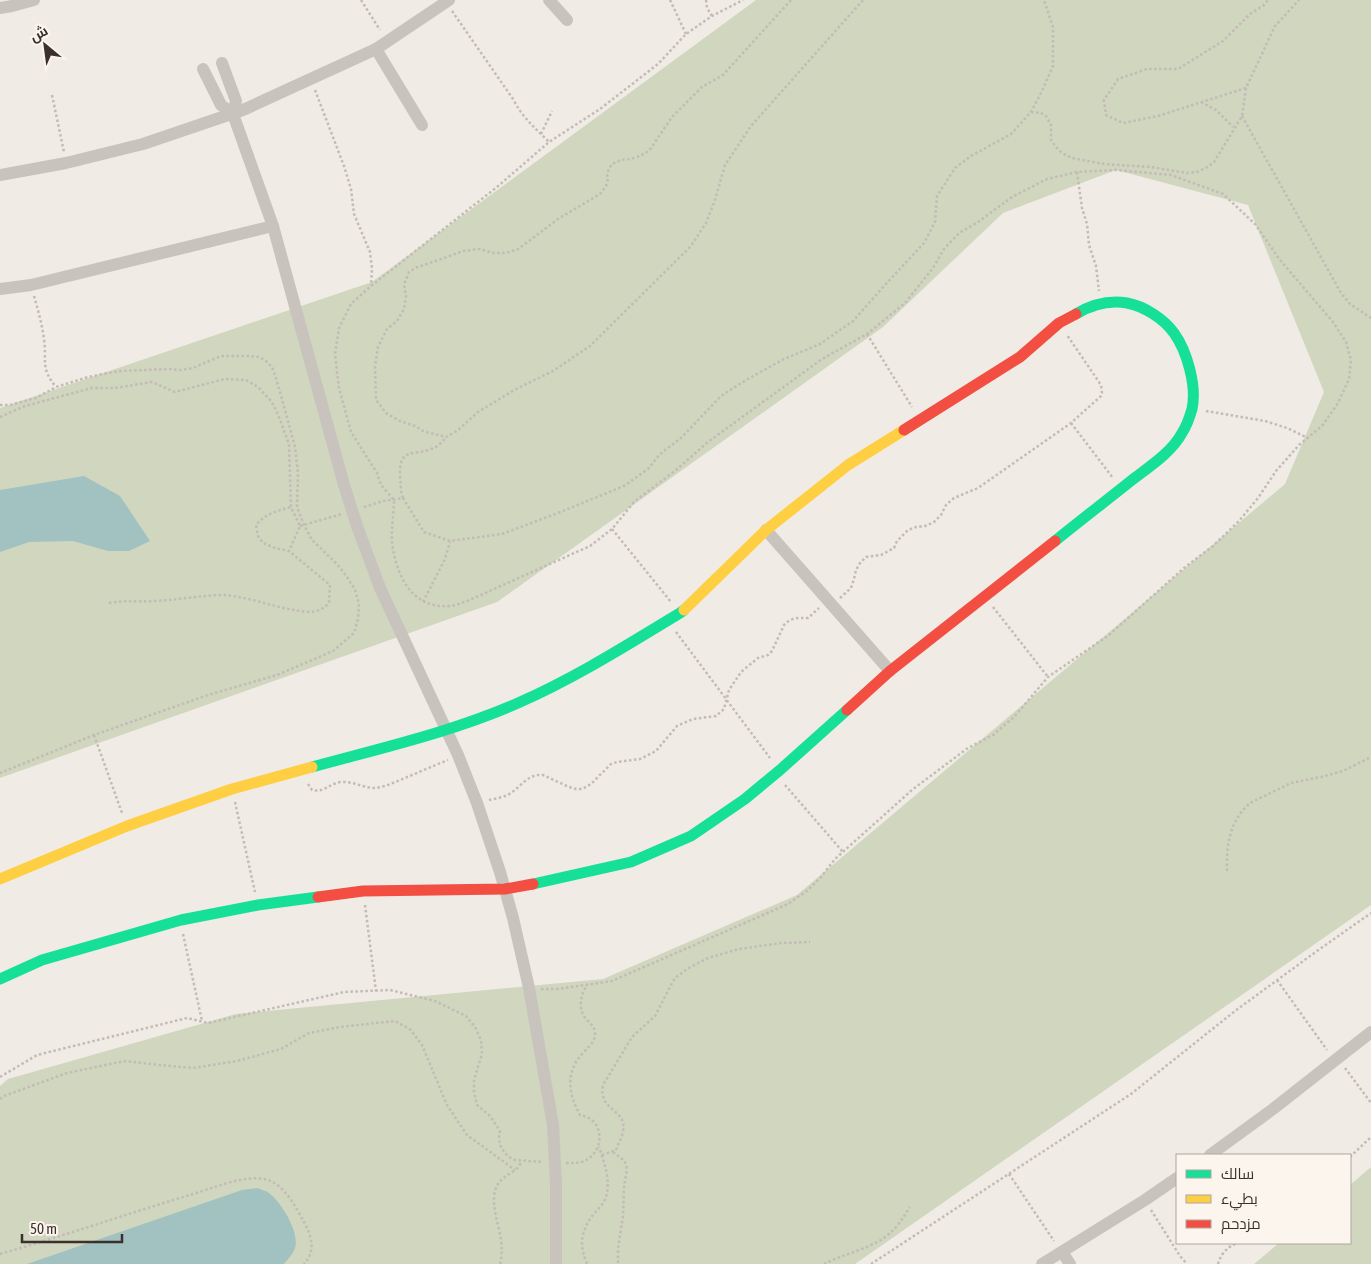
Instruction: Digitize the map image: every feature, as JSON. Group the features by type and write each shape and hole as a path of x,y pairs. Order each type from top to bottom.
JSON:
{"street":[{"path":"0,8 34,0"},
{"path":"550,0 567,20"},
{"path":"0,175 66,163 143,144 233,114 376,49 448,1"},
{"path":"376,49 422,125"},
{"path":"222,63 236,101 233,114 273,226 357,526 380,588 458,755 477,803 505,889 529,988 553,1125 556,1183 556,1264"},
{"path":"203,69 221,105 233,114"},
{"path":"0,290 31,285 273,226"},
{"path":"0,879 127,826 232,789 447,730 518,703 586,670 680,613 766,530 848,465 1020,357 1059,323 1079,312 1112,302 1128,303 1143,308 1160,319 1174,333 1187,359 1193,384 1192,408 1182,434 1165,454 890,671 778,772 745,799 690,836 631,862 505,889 363,891 258,904 181,920 42,960 0,979"},
{"path":"766,530 890,671"},
{"path":"1211,1154 1273,1109 1371,1032"},
{"path":"1042,1264 1176,1179"},
{"path":"1062,1252 1070,1264"}],"path":[{"path":"361,0 388,42"},
{"path":"670,0 686,34"},
{"path":"706,0 707,8 712,16"},
{"path":"529,988 558,989 612,981 788,904 814,884 842,852 912,790 968,748 993,735 1014,717 1048,677 1109,635 1184,568 1213,546 1239,521 1299,445 1322,426 1338,403 1349,379 1351,360 1346,342 1333,322 1280,260 1255,224 1223,194 1171,175 1116,170 1077,172 1047,179 1012,197 959,234 944,249 933,268 904,303 866,334 822,359 708,442 676,470 634,502 612,529 590,546 465,602 450,606 423,602 403,582 392,541 394,500 381,485 378,472 351,432 339,388 336,354 339,328 351,304 371,286 497,187 549,142 600,109 658,64 686,34 712,16 743,0"},
{"path":"446,437 423,431 400,421 386,413 376,400 374,367 378,347 388,329 397,321 404,309 406,296 404,284 410,272 415,268 463,250 480,249 493,253 506,253 518,248 558,219 602,193 612,164 640,156 649,151 672,117 702,87 723,75 790,0"},
{"path":"863,0 751,126 725,165 706,223 691,246 590,346 554,371 516,389 478,412 436,447 412,453 403,460 400,466 400,492 424,532 450,541 502,534 624,486 648,469 660,454 681,438 721,396 784,359 820,344 854,321 924,243 935,222 937,196 955,168 1011,134 1031,112 1053,66 1053,27 1044,0"},
{"path":"1246,88 1158,116 1123,123 1106,115 1104,100 1118,79 1147,69 1178,69 1223,41 1250,14 1268,0"},
{"path":"1031,112 1041,113 1046,116 1050,125 1051,140 1056,148 1072,158 1104,164 1197,172 1214,162 1242,116 1246,88 1275,26 1300,0"},
{"path":"448,1 525,120 549,142"},
{"path":"311,80 344,166 351,189 354,214 370,252 371,286"},
{"path":"52,95 66,163"},
{"path":"1201,102 1216,110 1234,127"},
{"path":"541,134 552,112"},
{"path":"1242,116 1342,293 1350,304 1371,318"},
{"path":"1077,172 1089,245 1096,266 1099,293 1097,305"},
{"path":"31,285 44,340 45,369 49,379 56,387"},
{"path":"477,803 506,796 529,778 538,774 569,788 582,789 588,786 611,764 640,759 656,751 677,726 693,719 716,716 724,709 726,699 741,672 758,658 768,655 772,651 787,622 795,618 808,618 850,588 856,570 866,557 881,555 894,548 897,541 908,530 934,522 941,515 946,505 954,498 978,488 1071,423 1098,400 1101,396 1101,385 1059,323"},
{"path":"866,334 920,420"},
{"path":"0,773 94,735 208,695 277,674 333,651 354,633 358,618 355,590 336,564 312,540 304,525 298,507 298,473 294,446 282,399 272,367 259,357 221,356 193,368 181,370 169,368 119,371 88,377 56,387 25,406"},
{"path":"0,417 25,406 92,388 115,388 152,382 175,392 225,379 246,380 258,387 271,401 290,444 291,507 300,526 289,552"},
{"path":"0,405 10,405 36,398"},
{"path":"1192,408 1265,421 1287,428 1308,438"},
{"path":"1071,423 1121,489"},
{"path":"384,501 403,498"},
{"path":"109,604 120,601 153,602 220,595 243,598 278,608 302,612 317,611 324,608 329,603 330,585 289,552 263,543 258,536 256,525 262,518 278,510 291,507"},
{"path":"300,526 304,525"},
{"path":"612,529 680,613"},
{"path":"423,602 445,559 450,541"},
{"path":"984,596 1048,677"},
{"path":"668,621 778,772 842,852"},
{"path":"94,735 127,826"},
{"path":"299,770 312,790 317,792 336,783 344,782 376,788 458,755"},
{"path":"1227,871 1227,849 1231,830 1236,817 1246,806 1284,785 1343,771 1371,757"},
{"path":"232,789 258,904"},
{"path":"363,891 376,991"},
{"path":"871,1264 1131,1094 1235,1011 1371,913"},
{"path":"181,920 202,1021"},
{"path":"602,1156 616,1150 622,1135 623,1124 619,1114 610,1109 604,1101 603,1085 632,1037 655,1016 675,978 686,969 708,958 739,949 781,943 810,942"},
{"path":"1278,980 1371,1103"},
{"path":"587,985 581,999 581,1007 587,1021 594,1027 595,1036 591,1045 578,1059 572,1072 570,1087 573,1102 580,1115 594,1122 598,1129 599,1145 607,1177 606,1197 600,1209 591,1218 582,1237 582,1251 587,1264"},
{"path":"0,1076 37,1055 187,1018 208,1023 344,992 390,990 435,1001 466,1016 475,1026 481,1040 482,1054 474,1080 477,1105 490,1116 500,1131 499,1138 504,1152 509,1157 522,1161 548,1162"},
{"path":"0,1099 67,1073 125,1061 193,1068 238,1061 281,1049 309,1033 340,1026 395,1021 411,1030 422,1045 447,1105 467,1135 515,1170"},
{"path":"1351,1155 1371,1137"},
{"path":"566,1163 582,1162 595,1152 599,1145"},
{"path":"612,1152 622,1158 627,1169 618,1264"},
{"path":"500,1264 502,1255 501,1240 496,1218 494,1195 500,1181 515,1170 522,1161"},
{"path":"1008,1174 1062,1252"},
{"path":"0,1254 227,1184 251,1179 265,1179 276,1184 286,1195 300,1214 309,1231 312,1244 309,1258 304,1264"},
{"path":"1145,1200 1187,1264"},
{"path":"824,1264 883,1239 891,1232 910,1207"},
{"path":"1218,1264 1225,1251 1236,1244"}],"green space":[{"path":"756,0 1371,0 1371,905 855,1264 0,1264 0,1086 8,1079 236,1014 603,979 797,895 1285,484 1324,392 1248,205 1116,170 1003,213 883,327 497,602 0,778 0,408 372,282"},
{"path":"1371,1167 1371,1264 1254,1264 1278,1244 1351,1244 1351,1184"}],"water":[{"path":"84,476 120,496 150,541 129,551 108,551 73,541 29,542 0,552 0,490"},
{"path":"258,1188 268,1192 279,1203 295,1234 295,1248 284,1264 27,1264 242,1190"}],"traffic: fast":[{"path":"1055,541 1172,447 1185,428 1192,409 1193,400 1190,369 1183,349 1174,333 1159,318 1140,307 1120,302 1100,304 1076,314"},
{"path":"312,767 468,723 518,703 580,672 684,610"},
{"path":"533,884 631,862 691,836 745,799 847,710"},
{"path":"0,979 42,960 181,920 258,905 318,897"}],"traffic: slow":[{"path":"684,610 766,530 848,465 904,430"},
{"path":"0,879 127,826 232,789 312,767"}],"traffic: jam":[{"path":"904,430 1020,357 1059,323 1076,314"},
{"path":"847,710 890,671 1055,541"},
{"path":"318,897 363,891 505,889 533,884"}]}
